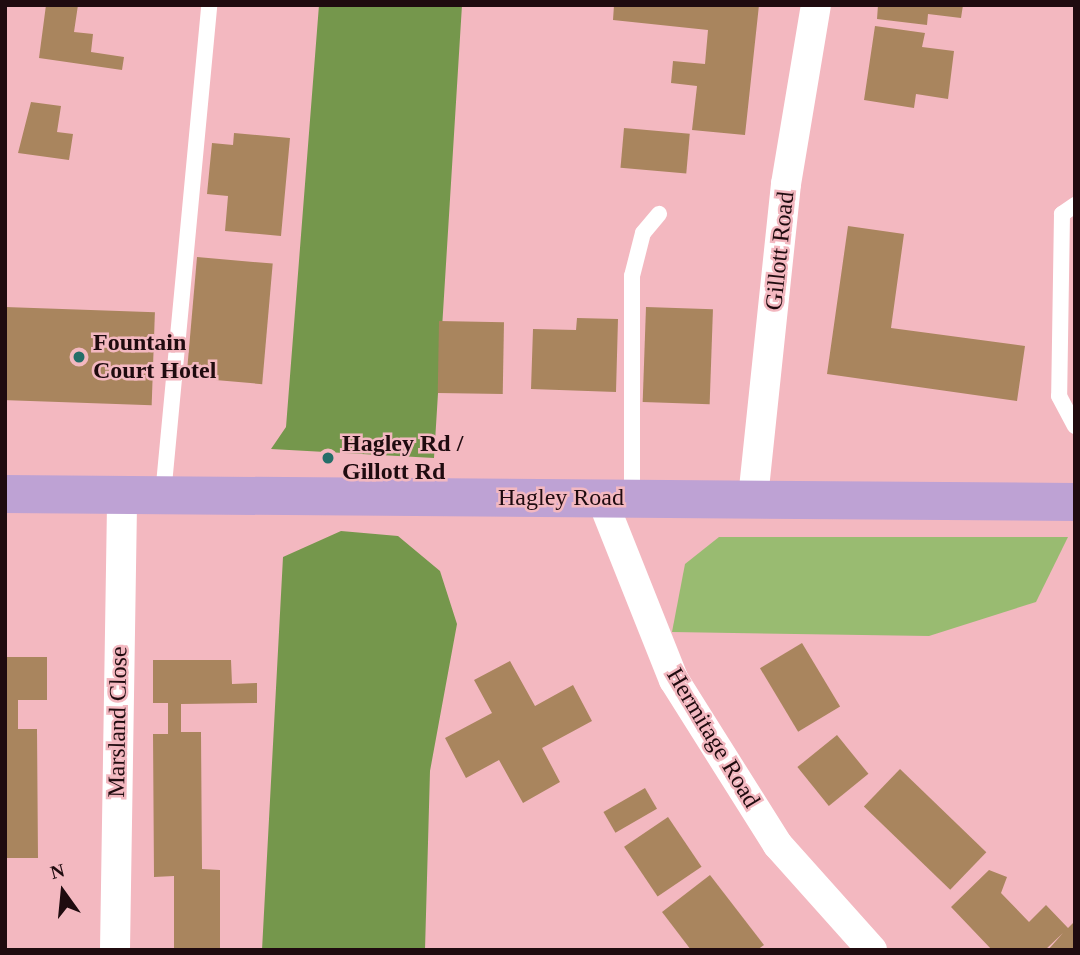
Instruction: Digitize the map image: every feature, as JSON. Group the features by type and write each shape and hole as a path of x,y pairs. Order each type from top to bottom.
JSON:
{"highway":[{"name":"Hagley Road","path":"5,495 1075,502"}],"street":[{"name":"Gillott Road","path":"753,498 786,184 816,5"},
{"name":"Marsland Close","path":"116,950 122,494"},
{"name":"Hermitage Road","path":"616,497 649,613 674,680 779,845 872,950"}],"lane":[{"path":"163,495 209,5"},
{"path":"1075,205 1062,214 1059,396 1075,426"},
{"path":"616,497 632,276 643,233 659,214"}],"green space":[{"path":"319,5 462,5 434,458 271,449 286,427"},
{"path":"341,531 398,536 440,571 457,624 430,771 425,950 262,950 283,557"},
{"path":"719,537 1068,537 1036,602 929,636 672,632 685,564"}],"building":[{"path":"46,5 78,5 74,32 93,34 91,52 124,57 122,70 39,58"},
{"path":"614,5 759,5 745,135 692,130 697,86 671,83 673,61 705,64 708,30 613,20"},
{"path":"878,5 963,5 961,18 928,14 927,25 877,19"},
{"path":"875,26 925,33 922,47 954,51 948,99 916,94 914,108 864,100"},
{"path":"31,102 61,106 57,132 73,134 69,160 18,153"},
{"path":"624,128 690,134 686,174 621,168"},
{"path":"234,133 290,138 281,236 225,231 228,196 207,194 212,143 233,145"},
{"path":"848,226 904,234 891,328 1025,346 1017,401 827,374"},
{"path":"197,257 273,264 262,384 186,378"},
{"name":"Fountain Court Hotel","path":"5,307 155,312 152,405 5,400"},
{"path":"646,307 713,309 710,404 643,402"},
{"path":"577,318 618,319 616,392 531,389 533,329 576,330"},
{"path":"439,321 504,322 503,394 438,393"},
{"path":"802,643 840,706 798,732 760,668"},
{"path":"5,657 47,657 47,700 18,700 18,729 37,729 38,858 5,858"},
{"path":"153,660 231,660 232,684 257,683 257,703 181,704 181,732 201,732 202,869 220,870 220,950 174,950 174,876 154,877 153,734 168,734 168,703 153,703"},
{"path":"510,661 535,706 573,685 592,721 542,748 560,782 523,803 499,760 466,778 445,738 492,713 474,680"},
{"path":"837,735 868,774 829,806 797,767"},
{"path":"900,769 986,852 950,890 864,806"},
{"path":"645,788 657,809 615,833 603,812"},
{"path":"668,817 702,867 658,896 624,847"},
{"path":"989,870 1007,877 1001,893 1029,922 1046,905 1068,928 1075,921 1075,950 1048,950 1063,933 1045,950 992,950 951,907"},
{"path":"710,875 764,945 757,950 691,950 662,912"}],"place":[{"name":"Fountain Court Hotel","path":"79,357"},
{"name":"Hagley Rd / Gillott Rd","path":"328,458"}]}
